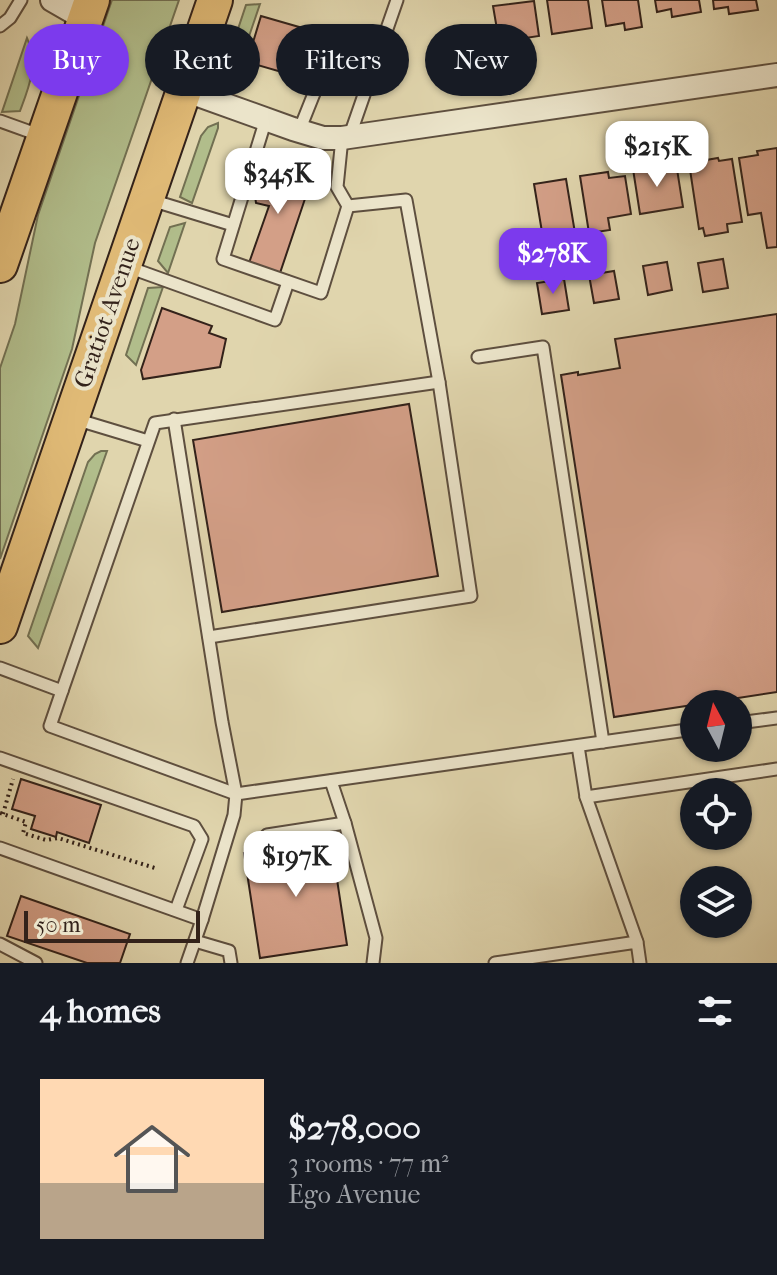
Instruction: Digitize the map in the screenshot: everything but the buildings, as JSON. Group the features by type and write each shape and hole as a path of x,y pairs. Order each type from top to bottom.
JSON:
{"main road":[{"name":"Gratiot Avenue","path":"207,24 215,0"},
{"path":"0,265 88,10"},
{"name":"Gratiot Avenue","path":"0,626 182,96"}],"street":[{"path":"52,0 88,10"},
{"path":"201,96 323,138 346,138 777,75"}],"lane":[{"path":"0,26 10,18 21,0"},
{"path":"266,119 223,259 321,293 348,206 337,187 346,138 397,0"},
{"path":"299,131 313,96"},
{"path":"0,121 44,137"},
{"path":"147,199 233,225"},
{"path":"209,637 471,596 439,382 406,200 348,206"},
{"path":"124,265 275,320 288,282"},
{"path":"478,357 543,347 603,742"},
{"path":"439,382 155,423 50,726 236,794 680,731"},
{"path":"71,418 148,441"},
{"path":"174,419 236,794 234,815 187,963"},
{"path":"0,668 62,691"},
{"path":"752,721 777,718"},
{"path":"578,746 586,797 637,942 640,963"},
{"path":"0,758 194,826 202,839 176,910"},
{"path":"586,797 777,769"},
{"path":"331,781 376,938 373,963"},
{"path":"267,835 345,823"},
{"path":"0,848 202,920"},
{"path":"195,941 229,951 231,963"},
{"path":"495,963 637,942"},
{"path":"0,944 36,963"}],"path":[{"path":"0,774 14,779 1,814 26,822 23,833 46,840 58,838 155,868"}],"green space":[{"path":"112,0 179,0 171,24 145,24 146,96 95,243 72,349 0,559 0,368 15,324 38,215 79,96 129,96 129,24 104,24"},
{"path":"260,4 253,24 240,24 246,5"},
{"path":"24,47 26,96 20,111 2,112"},
{"path":"218,123 192,203 180,197 201,136 208,127"},
{"path":"185,223 168,273 158,261 170,227"},
{"path":"163,287 136,365 126,355 148,288"},
{"path":"101,451 107,451 38,648 28,636 88,462"}]}
